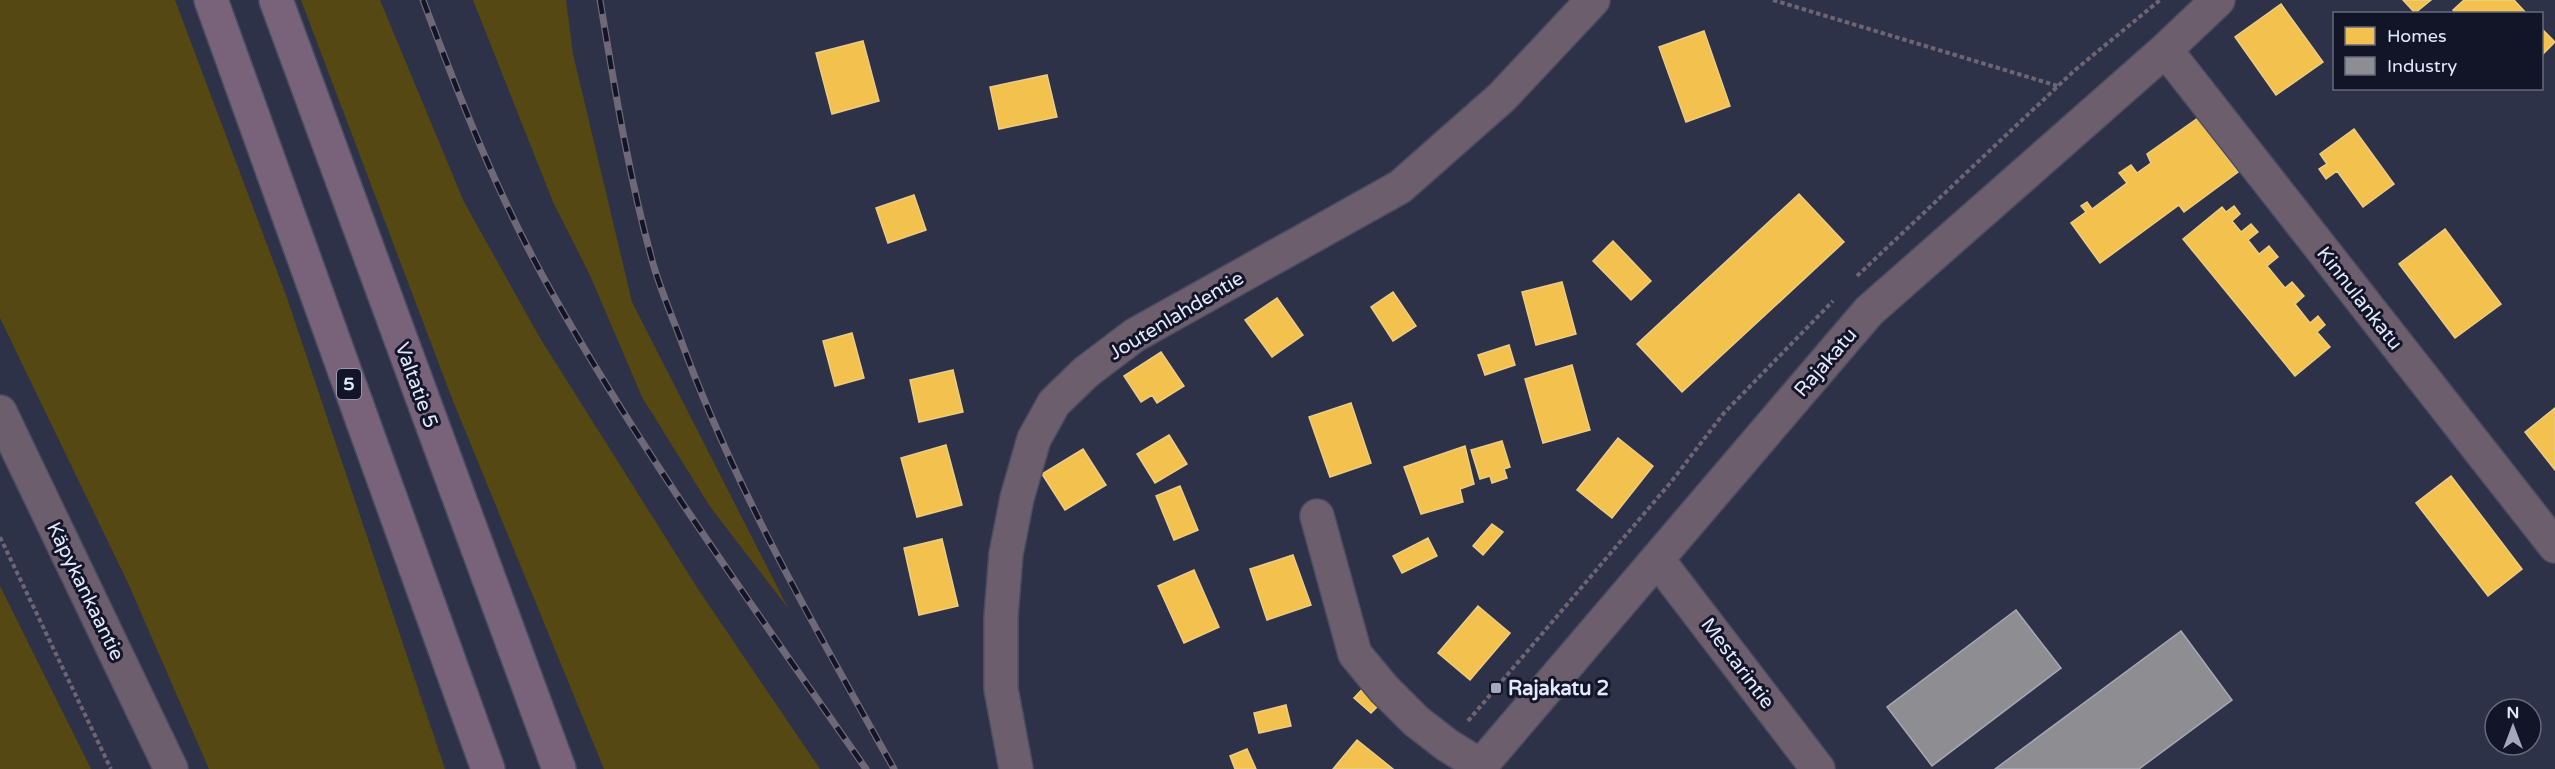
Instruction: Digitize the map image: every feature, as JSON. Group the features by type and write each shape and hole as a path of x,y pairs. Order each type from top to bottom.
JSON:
{"highway":[{"name":"5","path":"211,0 488,769"},
{"name":"Valtatie 5","path":"276,0 559,769"}],"street":[{"name":"Joutenlahdentie","path":"1016,769 1001,689 1001,616 1006,554 1017,498 1034,439 1054,403 1086,372 1135,335 1400,187 1502,98 1593,0"},
{"name":"Rajakatu","path":"1480,767 1869,311 2163,52 2218,0"},
{"name":"Kinnulankatu","path":"2163,52 2175,62 2555,546"},
{"name":"Käpykankaantie","path":"0,412 171,769"},
{"path":"1317,516 1355,654 1384,689 1416,721 1480,767"},
{"name":"Mestarintie","path":"1656,559 1818,769"}],"path":[{"path":"1773,0 2058,86"},
{"path":"0,537 111,769"}],"shaded area":[{"path":"0,0 175,0 286,295 445,769 209,769 128,583 0,318"},
{"path":"301,0 380,0 464,202 540,338 698,589 820,769 604,769 453,401"},
{"path":"473,0 566,0 573,54 632,302 788,608 711,508 642,397 589,273 553,202"},
{"path":"0,586 91,769 0,769"}],"building: Homes":[{"path":"2403,0 2431,0 2416,12"},
{"path":"2464,0 2514,0 2525,12 2454,12 2453,10"},
{"path":"2281,4 2323,62 2276,95 2235,37"},
{"path":"2543,30 2555,42 2543,54"},
{"path":"1704,31 1730,106 1686,122 1659,47"},
{"path":"863,41 879,101 832,114 816,53"},
{"path":"1047,75 1057,117 999,129 990,87"},
{"path":"2198,118 2238,172 2184,212 2179,205 2100,263 2071,223 2086,212 2081,206 2087,202 2092,209 2127,183 2119,173 2131,165 2137,173 2151,163 2147,154"},
{"path":"2354,129 2394,184 2363,207 2337,171 2326,179 2319,169 2327,164 2320,154"},
{"path":"1799,194 1844,242 1682,392 1637,344"},
{"path":"914,195 926,230 888,243 876,208"},
{"path":"2234,206 2240,214 2232,221 2241,232 2251,224 2258,232 2248,240 2259,254 2269,246 2278,257 2267,266 2285,288 2292,282 2304,296 2295,304 2310,323 2318,316 2325,325 2317,332 2330,347 2295,376 2183,239 2222,207 2226,212"},
{"path":"2445,229 2501,304 2455,338 2399,264"},
{"path":"1613,241 1651,281 1631,300 1593,261"},
{"path":"1562,282 1576,334 1536,345 1522,292"},
{"path":"1393,292 1416,326 1393,341 1371,307"},
{"path":"1277,298 1303,335 1272,357 1245,320"},
{"path":"852,333 864,378 835,386 823,341"},
{"path":"1509,345 1515,365 1485,375 1478,355"},
{"path":"1161,352 1184,386 1157,403 1152,395 1141,402 1124,376"},
{"path":"1572,365 1590,430 1543,443 1525,379"},
{"path":"953,370 963,412 919,422 910,380"},
{"path":"1351,403 1371,463 1330,477 1309,417"},
{"path":"2555,408 2555,470 2525,432"},
{"path":"1169,435 1187,464 1155,483 1137,454"},
{"path":"1618,438 1653,466 1612,518 1577,490"},
{"path":"1502,441 1510,467 1504,469 1507,478 1492,483 1490,476 1480,479 1471,450"},
{"path":"946,445 962,505 917,517 901,458"},
{"path":"1465,446 1474,484 1460,489 1463,502 1421,514 1404,467"},
{"path":"1083,449 1106,485 1065,510 1042,474"},
{"path":"2451,476 2522,569 2488,596 2416,503"},
{"path":"1180,486 1198,530 1174,540 1156,496"},
{"path":"1492,524 1503,532 1483,555 1473,546"},
{"path":"1428,538 1437,556 1402,573 1393,556"},
{"path":"942,539 958,606 919,615 904,548"},
{"path":"1293,555 1311,605 1267,620 1250,569"},
{"path":"1194,570 1219,627 1184,643 1158,586"},
{"path":"1478,606 1510,633 1470,680 1438,653"},
{"path":"1368,683 1385,699 1371,713 1354,698"},
{"path":"1286,705 1291,726 1259,733 1254,713"},
{"path":"1357,740 1393,769 1333,769"},
{"path":"1247,749 1256,769 1235,769 1230,756"}],"building: Industry":[{"path":"2016,610 2061,668 1932,766 1887,707"},
{"path":"2181,631 2232,700 2139,769 1995,769"}],"railway":[{"path":"423,0 497,185 551,291 663,474 866,769"},
{"path":"600,0 637,201 654,267 666,301 701,392 750,502 806,610 894,769"}],"place":[{"name":"Rajakatu 2","path":"1496,688"}]}
